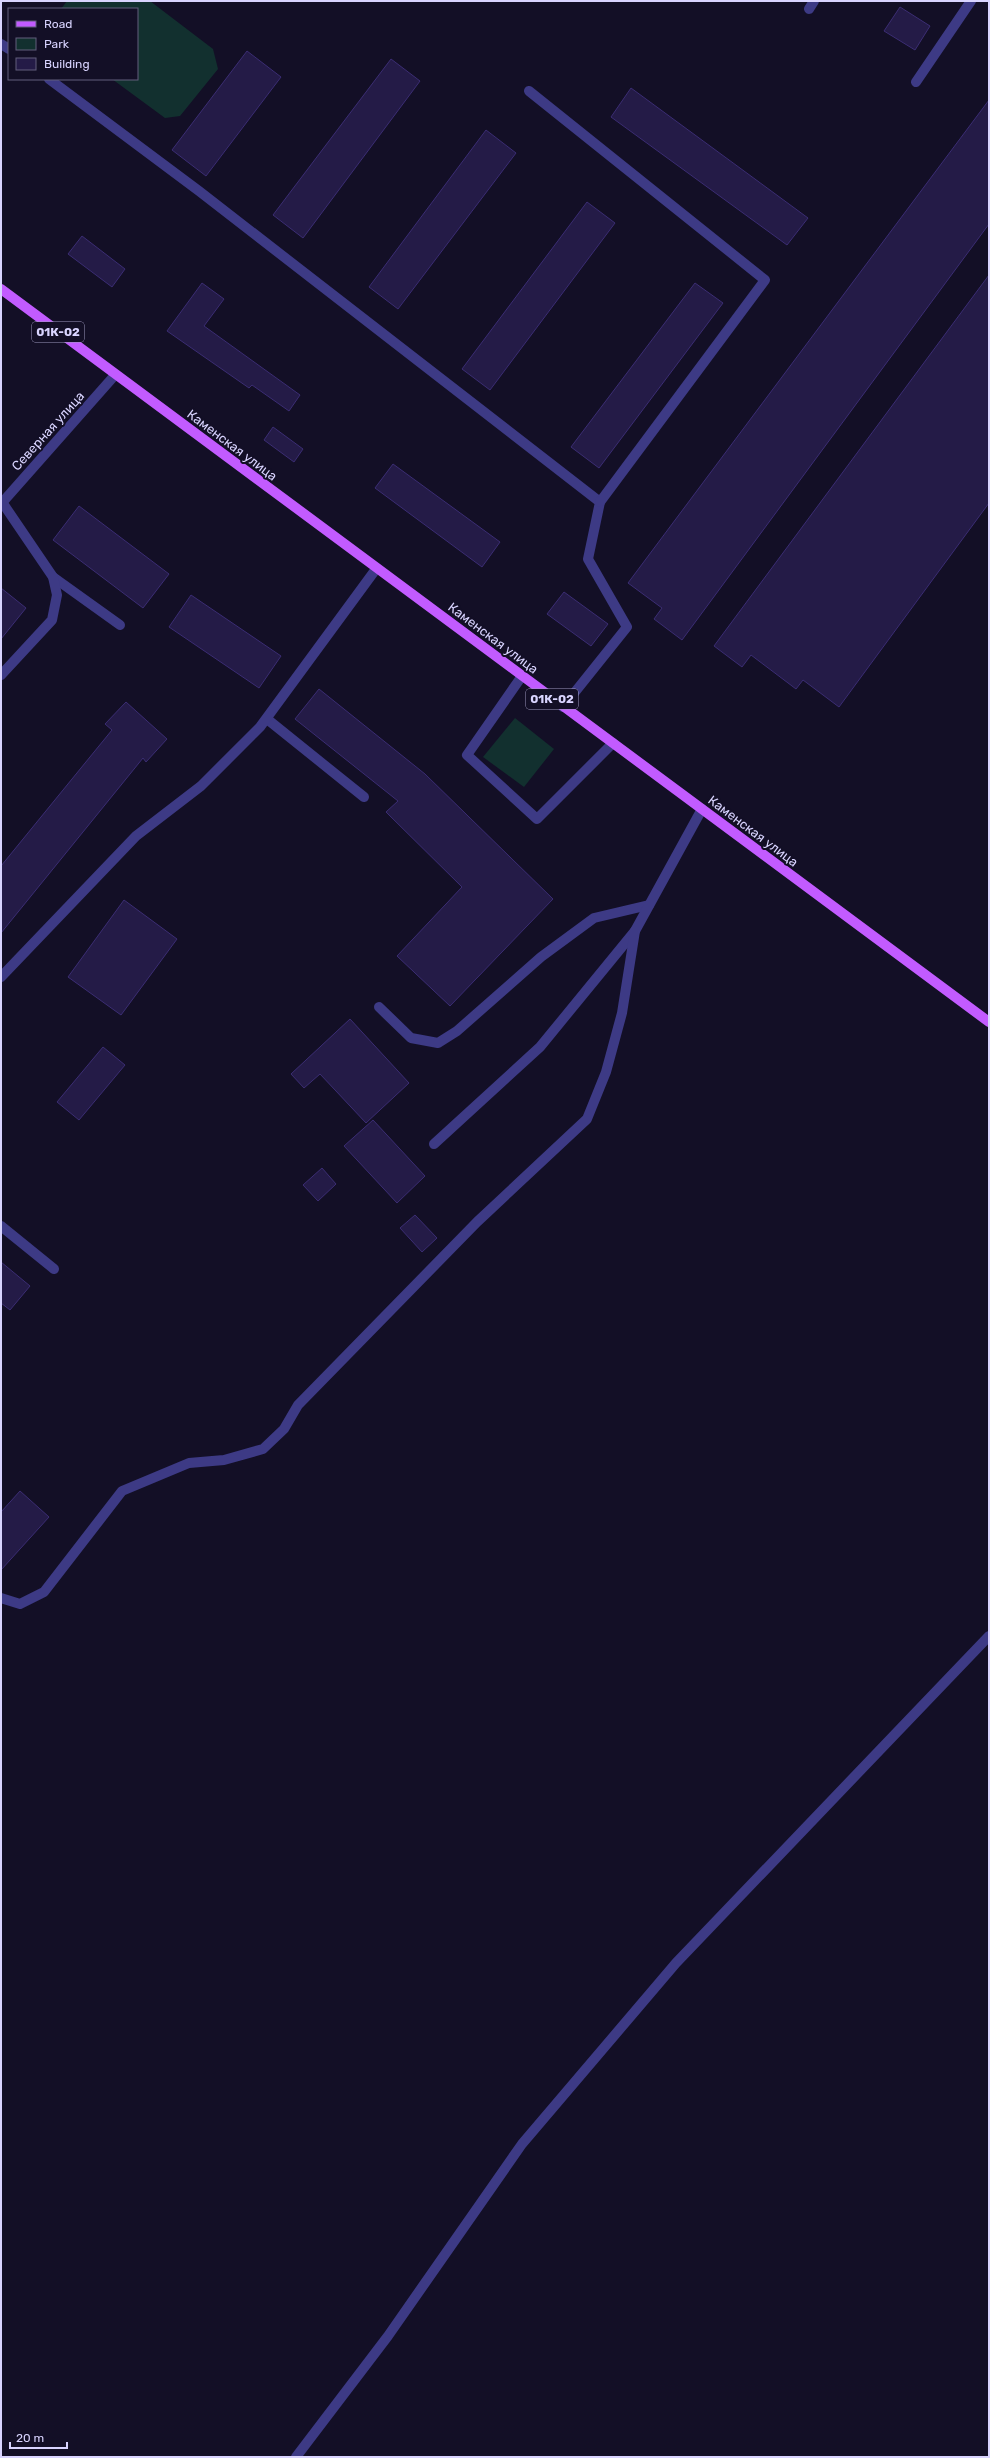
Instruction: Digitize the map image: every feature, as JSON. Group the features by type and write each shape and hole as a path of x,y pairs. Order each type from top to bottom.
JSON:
{"main road":[{"name":"Каменская улица","path":"1,289 989,1022"}],"street":[{"path":"916,82 971,1"},
{"path":"50,80 198,191 600,502"},
{"path":"529,91 765,280 600,502 588,559 627,627 563,707"},
{"name":"Северная улица","path":"2,503 115,375"},
{"path":"1,675 52,620 57,595 52,577 2,503"},
{"path":"1,977 136,836 202,786 267,719 376,568"},
{"path":"52,577 120,626"},
{"path":"522,676 467,755 537,819 613,743"},
{"path":"267,719 364,797"},
{"path":"434,1144 540,1047 635,931 702,809"},
{"path":"380,1007 411,1038 438,1043 457,1031 541,957 594,918 649,905"},
{"path":"1,1598 20,1604 44,1592 122,1491 189,1463 224,1460 264,1449 284,1429 298,1405 477,1222 587,1118 606,1072 622,1013 635,931"},
{"path":"1,1226 54,1269"},
{"path":"296,2457 388,2336 527,2138 676,1963 989,1636"}],"green space":[{"path":"67,1 150,1 213,49 218,69 180,116 165,118 113,80 138,80 138,8 62,8"},
{"path":"515,718 554,749 524,787 483,757"}],"building":[{"path":"900,7 930,26 915,50 884,31"},
{"path":"247,51 281,77 206,176 172,150"},
{"path":"391,59 420,81 303,238 273,215"},
{"path":"631,88 808,218 787,245 611,117"},
{"path":"989,100 989,224 682,640 654,619 662,608 628,583"},
{"path":"486,130 516,153 398,309 369,287"},
{"path":"587,202 615,223 490,390 462,369"},
{"path":"82,236 125,269 112,287 68,254"},
{"path":"989,275 989,503 839,707 803,680 796,689 751,655 742,667 714,646"},
{"path":"202,283 224,299 204,326 300,395 289,411 252,385 249,388 167,331"},
{"path":"695,283 723,303 599,468 571,447"},
{"path":"273,427 303,449 294,462 264,440"},
{"path":"393,464 500,542 482,567 375,488"},
{"path":"79,506 169,574 143,608 53,540"},
{"path":"1,588 26,608 1,639"},
{"path":"564,592 608,624 591,646 547,614"},
{"path":"191,595 281,656 259,688 169,627"},
{"path":"319,689 425,774 553,899 450,1006 397,956 462,887 386,812 398,801 295,719"},
{"path":"126,702 167,739 146,762 143,758 1,933 1,866 112,730 105,724"},
{"path":"124,900 177,939 121,1015 68,977"},
{"path":"350,1019 409,1083 366,1123 320,1074 304,1088 291,1074"},
{"path":"103,1047 125,1065 79,1120 57,1102"},
{"path":"373,1120 425,1176 397,1203 344,1146"},
{"path":"322,1168 336,1184 318,1201 303,1185"},
{"path":"415,1215 437,1238 422,1252 400,1228"},
{"path":"1,1262 30,1286 10,1310 1,1303"},
{"path":"20,1491 49,1517 1,1570 1,1512"}]}
